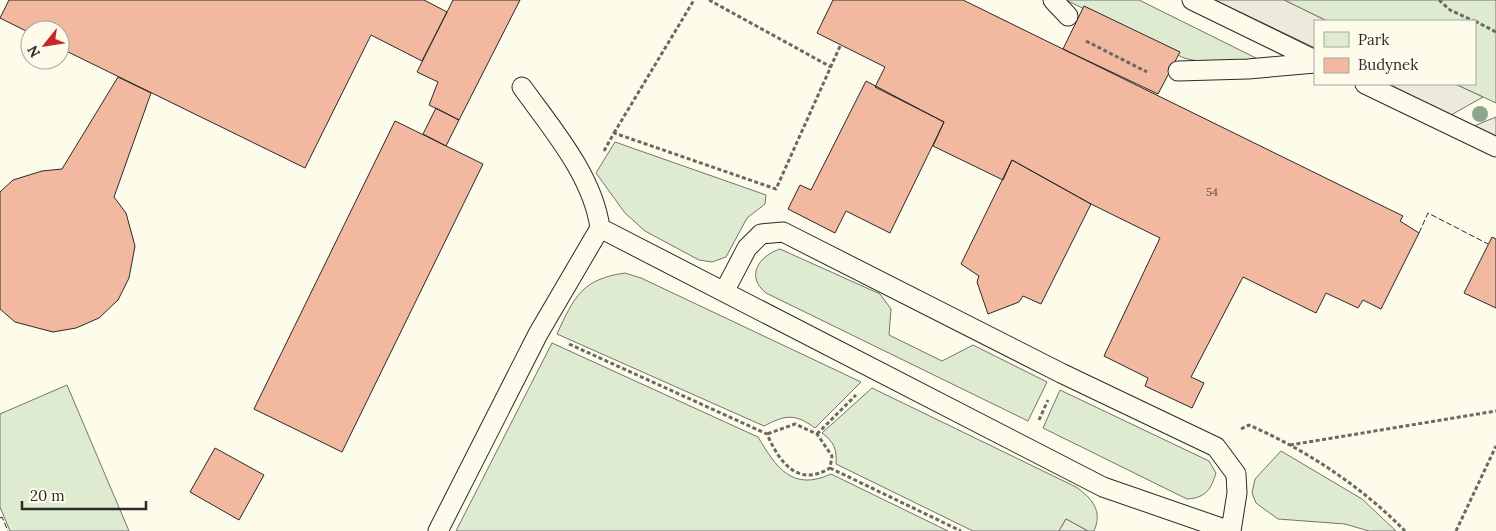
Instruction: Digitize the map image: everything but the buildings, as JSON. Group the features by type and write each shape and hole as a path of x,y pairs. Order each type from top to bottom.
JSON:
{"lane":[{"path":"1053,0 1068,16"},
{"path":"1192,0 1314,61"},
{"path":"1178,71 1248,69 1314,62"},
{"path":"1367,85 1496,147"},
{"path":"438,531 538,334 600,228 598,214 585,182 555,132 522,87"},
{"path":"600,228 1103,488 1230,531 1237,493 1236,474 1216,447 1061,373 783,232 761,234 747,248 724,292"}],"path":[{"path":"614,133 694,0"},
{"path":"709,0 831,67"},
{"path":"1439,0 1450,10 1472,20"},
{"path":"1476,22 1496,32"},
{"path":"817,434 879,372"},
{"path":"1290,444 1496,411"},
{"path":"1456,531 1496,446"},
{"path":"830,468 961,531"}],"green space":[{"path":"1066,0 1139,0 1258,59 1212,62 1184,58"},
{"path":"1284,0 1496,0 1496,103 1457,85 1476,85 1476,20 1325,20"},
{"path":"615,142 766,195 765,204 747,218 726,257 712,262 699,260 645,231 625,213 596,173"},
{"path":"780,249 880,294 891,309 889,335 942,361 973,345 1047,382 1028,421 766,293 756,280 757,267 766,256"},
{"path":"625,273 641,278 861,382 815,428 802,420 790,417 764,426 557,334 581,292 599,280"},
{"path":"552,343 758,437 779,467 787,474 806,480 817,479 831,474 948,531 456,531"},
{"path":"67,385 129,531 10,531 0,507 0,414"},
{"path":"872,388 1076,487 1091,500 1094,506 1097,517 1094,531 1088,531 1066,519 1059,531 973,531 836,464 834,446 822,433"},
{"path":"1060,390 1209,461 1216,473 1210,488 1199,497 1187,499 1043,428"},
{"path":"1281,451 1362,499 1396,531 1369,531 1345,524 1278,519 1256,503 1252,493 1255,479"}],"shaded area":[{"path":"1215,0 1284,0 1325,20 1314,20 1314,48"},
{"path":"1390,85 1457,85 1483,97 1451,115"},
{"path":"1496,117 1496,137 1474,126"},
{"path":"1066,519 1088,531 1059,531"}],"fence":[{"path":"1419,233 1428,213 1488,244"},
{"path":"0,518 2,517 8,531"}]}
